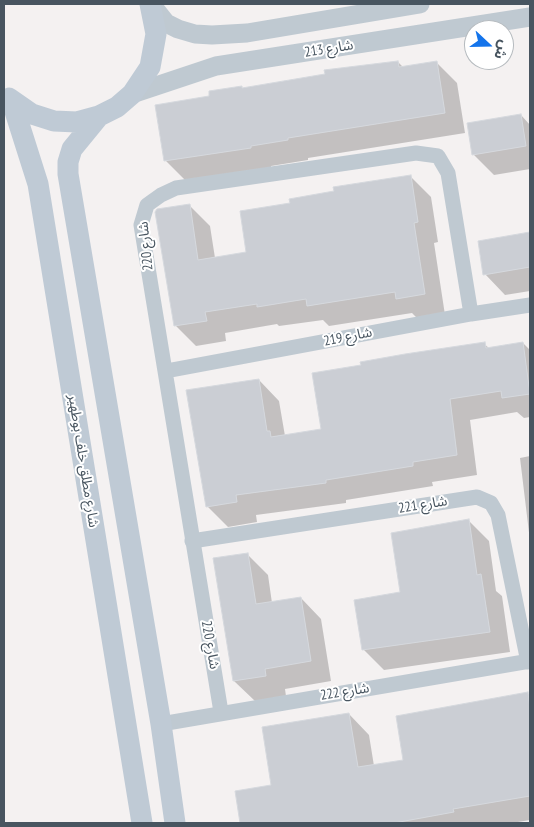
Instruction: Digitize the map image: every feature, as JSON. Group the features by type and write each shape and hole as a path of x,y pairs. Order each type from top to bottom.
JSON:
{"main road":[{"path":"8,97 32,114 54,121 76,122 99,116 117,107 132,94 150,67 156,34 151,4"},
{"name":"شارع مطلق خلف بوطهير","path":"8,97 38,184 142,823"},
{"path":"99,116 72,149 68,162 68,174 161,724 175,823"}],"street":[{"path":"151,4 166,23 178,29 195,34 228,35 420,4"},
{"name":"شارع 213","path":"132,94 216,66 530,17"},
{"name":"شارع 220","path":"221,712 141,226 147,205 161,194 176,188 416,152 438,156 448,173 471,314"},
{"name":"شارع 219","path":"166,371 471,314 530,305"},
{"name":"شارع 221","path":"192,541 477,496 491,503 498,515 529,662"},
{"name":"شارع 222","path":"161,724 221,712 529,662"}],"building":[{"path":"398,61 399,67 437,61 445,113 288,138 288,140 251,146 251,148 164,161 155,105 209,96 209,91 242,86 242,88 325,74 324,70"},
{"path":"521,114 526,146 472,155 467,123"},
{"path":"411,175 418,222 414,223 425,294 396,299 395,292 307,306 306,299 257,307 257,304 205,312 207,321 174,326 155,212 157,209 190,204 198,260 246,252 240,211 290,203 289,199 334,191 333,187"},
{"path":"530,232 530,267 483,275 478,241"},
{"path":"485,342 486,348 523,342 530,394 502,398 501,391 450,399 457,455 413,462 413,466 326,480 326,483 236,495 237,502 206,507 186,390 259,379 267,431 270,431 271,437 321,429 312,373 361,365 360,362"},
{"path":"469,519 477,575 481,574 490,632 362,650 354,600 400,592 391,533"},
{"path":"248,553 256,604 301,597 311,661 265,669 266,676 233,681 213,558"},
{"path":"528,692 530,709 530,796 453,809 454,812 394,823 240,823 235,791 271,785 262,727 349,713 358,767 403,760 396,716"}]}
